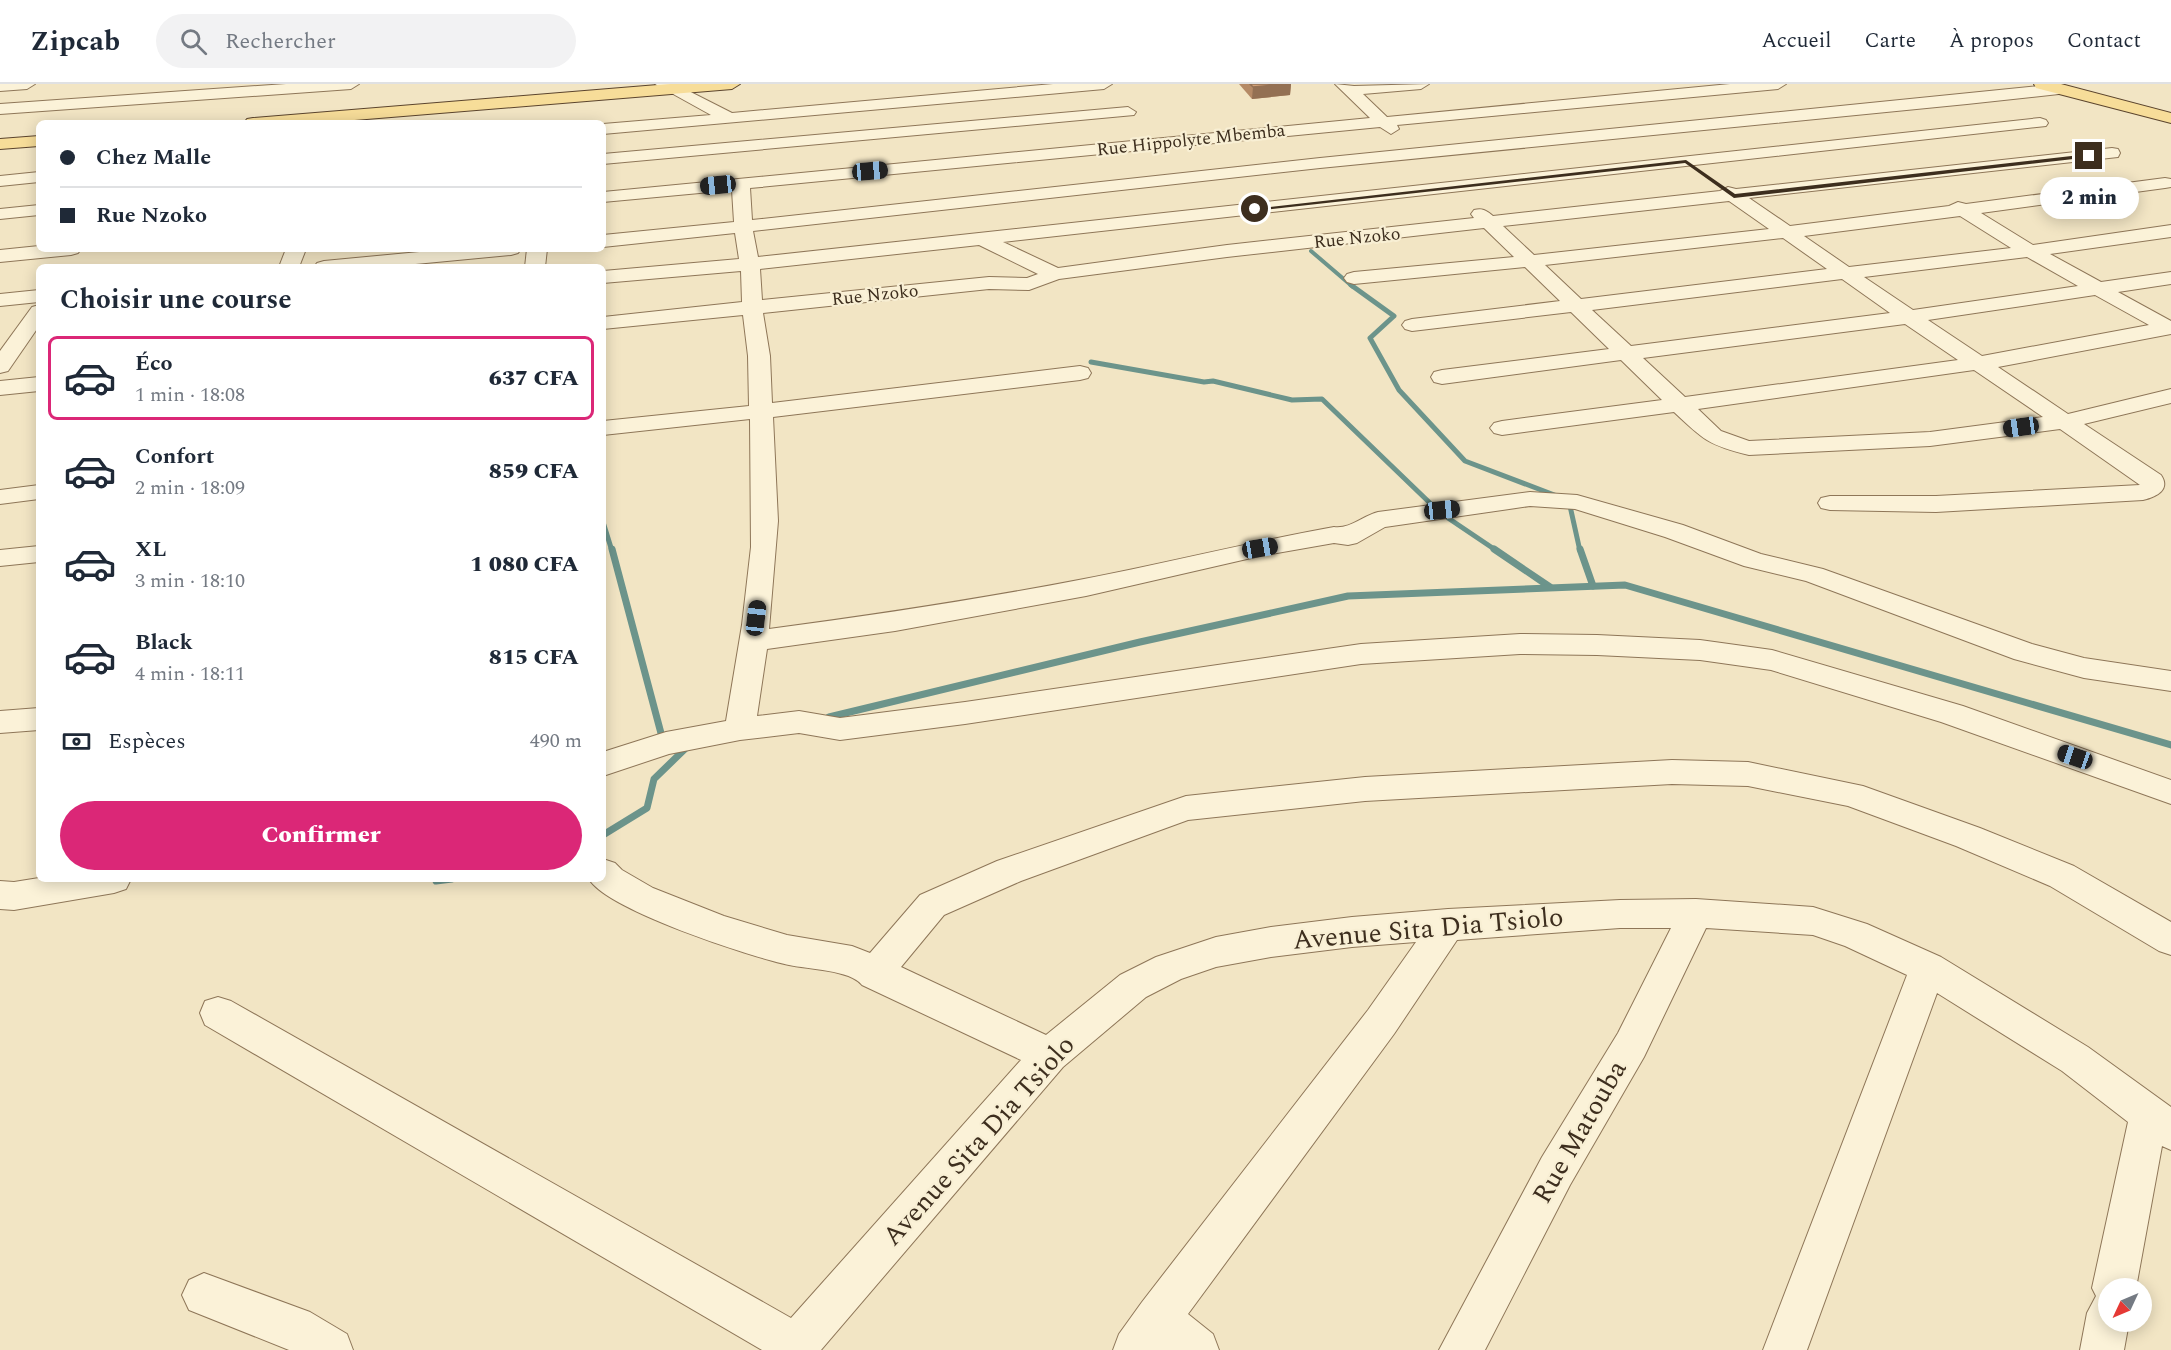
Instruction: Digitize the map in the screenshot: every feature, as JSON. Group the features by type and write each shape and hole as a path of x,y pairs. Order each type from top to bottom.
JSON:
{"main road":[{"path":"287,120 668,86 732,84"},
{"path":"2042,84 2171,118"},
{"path":"0,144 36,141"}],"street":[{"path":"0,86 27,84"},
{"path":"0,109 351,84"},
{"path":"606,129 1104,84"},
{"path":"1110,84 1128,112 1206,215 1227,251"},
{"path":"1347,87 1421,84"},
{"path":"1576,84 1845,273 2152,480 2151,488 2143,493 1981,502 1880,505 1830,503"},
{"name":"Rue Hippolyte Mbemba","path":"606,197 1382,120 1602,102 1778,84"},
{"path":"1754,85 2030,251 2170,328"},
{"path":"668,86 729,118 1055,274"},
{"path":"1347,87 1713,436 1729,443 1749,448 1930,440 2067,421 2171,396"},
{"path":"606,241 743,228 915,207 1417,154 2059,89"},
{"path":"606,159 1128,112"},
{"path":"606,277 750,264 2040,123"},
{"name":"Rue Nzoko","path":"606,323 989,283 1029,284 1055,274 1227,251 2112,153"},
{"path":"0,181 36,177"},
{"path":"740,729 754,641 764,548 759,356 752,307 750,264 743,228 741,183"},
{"path":"1354,278 1532,262 1789,233 2165,183"},
{"path":"0,214 36,210"},
{"path":"1412,325 2030,251 2171,231"},
{"path":"0,256 41,252"},
{"path":"355,264 481,252"},
{"path":"1442,377 1909,317 2171,278"},
{"path":"0,300 36,296"},
{"path":"0,366 30,336 36,319"},
{"path":"1502,428 1795,392 1854,381 1980,364 2170,328"},
{"path":"0,340 30,336"},
{"path":"606,428 1080,374"},
{"path":"0,388 36,384"},
{"path":"0,497 36,492"},
{"path":"754,641 895,622 1086,587 1260,548 1334,535 1348,537 1378,520 1530,499 1577,502 1674,531 1753,560 1814,575 2024,652 2084,668 2171,681"},
{"path":"0,558 36,554"},
{"path":"606,763 666,743 740,729 799,722 840,729 1361,654 1520,644 1597,645 1700,650 1772,660 1952,714 2171,792"},
{"path":"0,722 36,719"},
{"path":"875,974 932,905 1009,871 1186,808 1365,789 1671,772 1748,774 1852,795 1968,837 2062,876 2171,940"},
{"path":"606,876 641,898 718,928 787,950 852,962 1050,1055"},
{"path":"0,895 14,896 96,882"},
{"name":"Avenue Sita Dia Tsiolo","path":"794,1348 1050,1055 1133,986 1169,968 1207,955 1271,942 1448,924 1620,914 1696,913 1813,921 1855,934 1928,968 2075,1059 2160,1122"},
{"name":"Rue Matouba","path":"1461,1350 1556,1171 1631,1045 1696,913"},
{"path":"1197,1350 1147,1334 1362,1048 1448,924"},
{"path":"1789,1348 1928,968"},
{"path":"218,1013 794,1348"},
{"path":"2117,1278 2160,1122"},
{"path":"204,1295 294,1328 331,1350"},
{"path":"2102,1350 2105,1332"}],"building":[{"path":"1250,84 1285,84 1253,87"}],"waterway":[{"path":"1311,251 1353,287"},
{"path":"1351,285 1394,316 1370,338 1399,390 1465,461 1557,496"},
{"path":"1091,362 1204,382 1213,381 1292,400 1322,399 1432,505"},
{"path":"1570,506 1580,551"},
{"path":"1448,518 1497,551"},
{"path":"606,532 612,551"},
{"path":"612,549 662,737"},
{"path":"1494,549 1550,587"},
{"path":"1580,549 1593,586"},
{"path":"829,717 1140,642 1348,596 1625,585 2171,745"},
{"path":"606,833 647,808 654,779 688,746"}],"route":[{"path":"1255,209 1686,162 1734,196 2089,156"}]}
